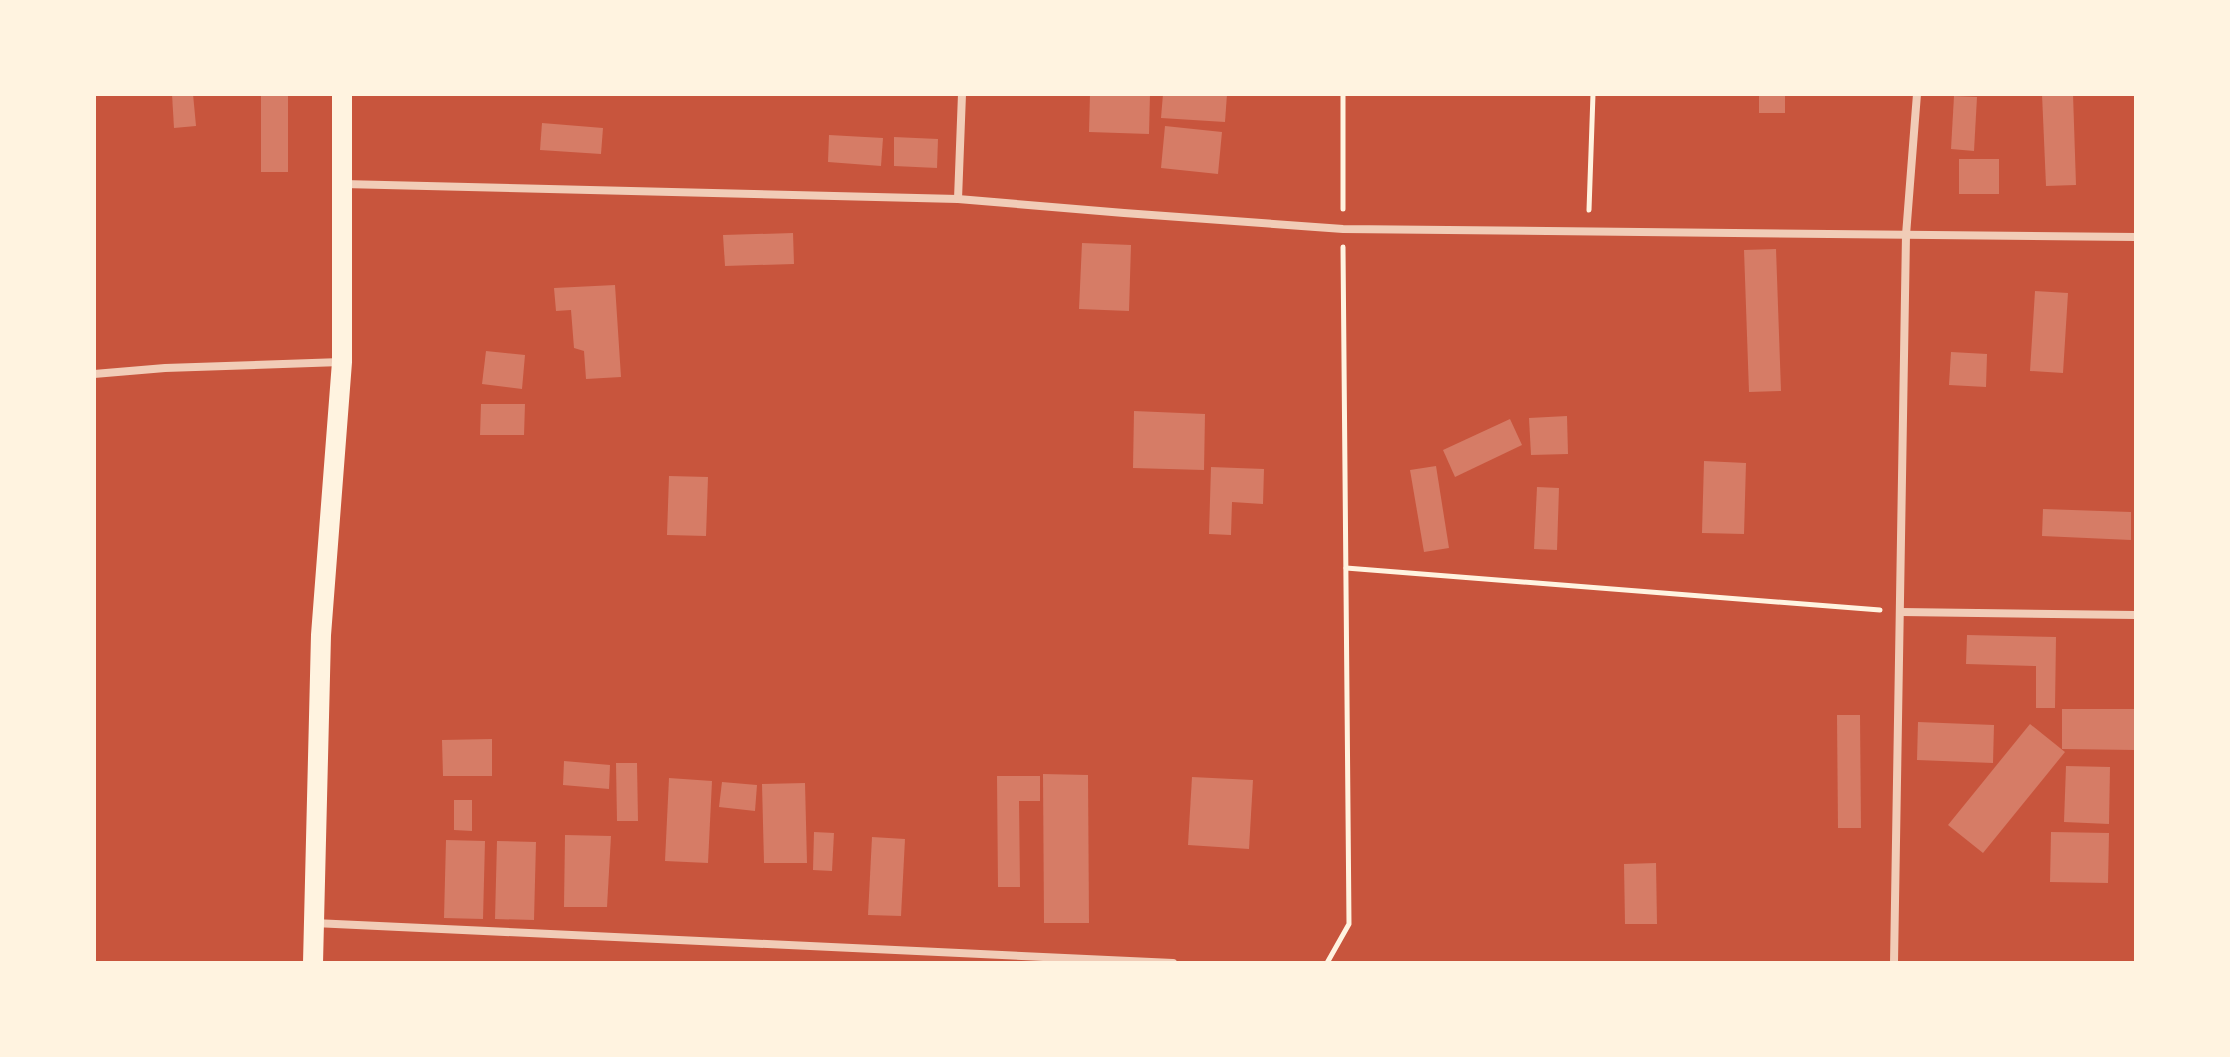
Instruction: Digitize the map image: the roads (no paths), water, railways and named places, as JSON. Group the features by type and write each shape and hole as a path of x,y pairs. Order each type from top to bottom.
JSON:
{"main road":[{"path":"313,963 321,635 342,362 342,94"}],"street":[{"path":"958,199 962,94"},
{"path":"1894,963 1906,235 1917,94"},
{"path":"343,184 958,199 1343,229 2136,237"},
{"path":"94,374 165,368 342,362"},
{"path":"1901,612 2136,615"},
{"path":"314,923 1173,963"}]}
